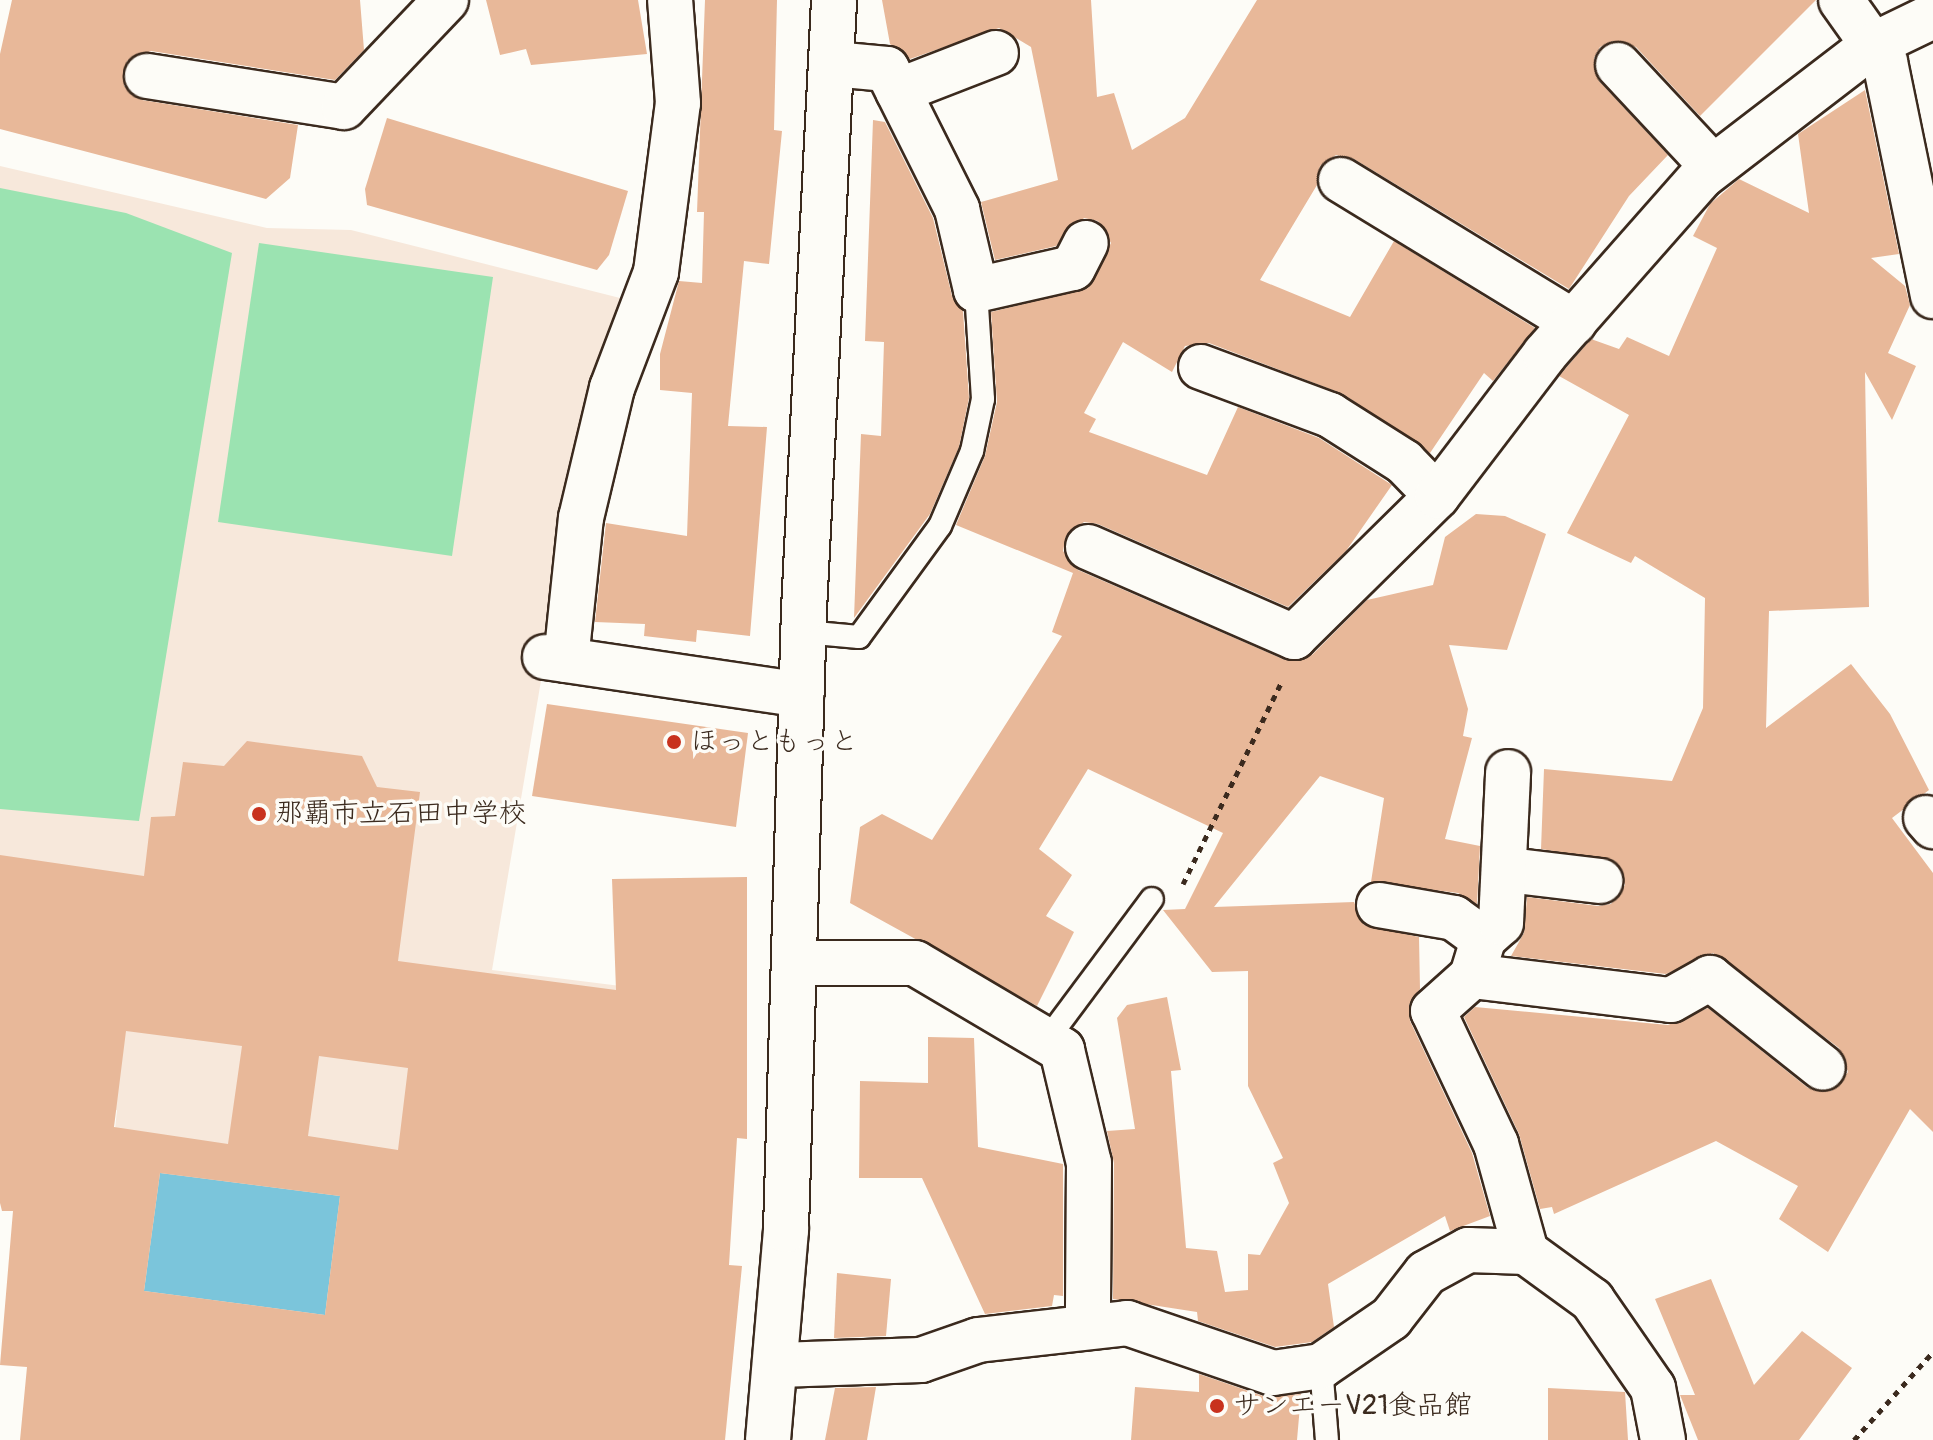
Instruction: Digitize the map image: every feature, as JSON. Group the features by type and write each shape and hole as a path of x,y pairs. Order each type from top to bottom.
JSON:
{"street":[{"path":"147,76 344,107 446,0"},
{"path":"670,0 678,103 656,272 612,388 581,518 555,659 801,695"},
{"path":"768,1440 779,1365 801,695 834,0"},
{"path":"1841,0 1885,62 1931,286"},
{"path":"1088,547 1294,637 1437,496 1574,322 1713,167 1873,45 1933,16"},
{"path":"898,91 996,53"},
{"path":"833,64 887,69 957,209 976,290 1073,268 1086,243"},
{"path":"1618,65 1713,167"},
{"path":"1341,180 1574,322"},
{"path":"1201,367 1330,415 1404,462 1437,496"},
{"path":"1508,772 1508,870 1501,923 1477,958 1433,1011 1496,1144 1526,1252"},
{"path":"1508,870 1600,881"},
{"path":"1379,905 1454,918 1477,958 1671,1000 1710,978 1823,1068"},
{"path":"794,963 915,963 1062,1050 1089,1163 1088,1325"},
{"path":"779,1365 921,1360 978,1340 1088,1325 1127,1323 1273,1373 1321,1366 1391,1318 1426,1273 1468,1250 1526,1252 1592,1300 1653,1388 1663,1440"}],"lane":[{"path":"804,632 859,637 940,526 972,451 983,399 976,290"},
{"path":"1046,1041 1152,899"},
{"path":"1321,1366 1327,1440"}],"path":[{"path":"1152,899 1181,889 1281,685 1294,637"},
{"path":"1854,1440 1933,1352"}],"shaded area":[{"name":"那覇市立石田中学校","path":"0,166 267,228 351,230 624,299 545,657 492,970 653,990 614,1371 91,1351 117,1110 34,1123 0,1118"}],"green space":[{"path":"0,188 126,213 232,253 139,821 0,809"},
{"path":"259,243 493,277 452,556 218,522"}],"water":[{"path":"160,1173 340,1196 325,1315 144,1291"}],"building":[{"path":"12,0 360,0 364,50 335,80 151,51 127,61 124,86 142,100 298,125 290,178 266,199 0,129 0,54"},
{"path":"486,0 638,0 647,54 531,65 526,49 500,55"},
{"path":"705,0 777,0 774,130 782,131 769,264 744,261 728,426 767,427 750,636 697,630 696,642 644,636 645,624 595,622 606,523 687,536 692,393 660,390 660,354 679,281 702,283 704,212 697,212"},
{"path":"882,0 1091,0 1097,97 1114,93 1132,150 1185,118 1257,0 1816,0 1700,116 1636,47 1613,41 1600,47 1594,58 1599,81 1668,155 1629,196 1569,289 1354,159 1336,155 1320,166 1317,185 1260,280 1350,317 1394,241 1535,328 1493,381 1484,373 1430,453 1343,394 1209,343 1185,346 1172,372 1123,342 1084,413 1096,419 1089,432 1207,475 1238,407 1319,438 1392,485 1346,551 1288,607 1098,524 1084,522 1066,536 1063,551 1078,570 1285,660 1312,655 1367,600 1433,585 1445,537 1476,514 1505,516 1546,534 1507,650 1449,645 1468,709 1463,736 1472,738 1445,839 1480,846 1477,904 1458,893 1371,882 1384,798 1320,776 1214,907 1354,902 1364,925 1419,937 1420,989 1409,1005 1410,1021 1472,1153 1490,1216 1450,1231 1445,1216 1328,1284 1334,1327 1312,1342 1275,1347 1198,1321 1197,1312 1113,1299 1114,1163 1107,1131 1135,1129 1117,1018 1127,1005 1167,997 1181,1070 1171,1071 1186,1248 1217,1251 1225,1292 1248,1290 1248,1254 1260,1255 1289,1203 1273,1163 1283,1158 1248,1086 1248,971 1212,972 1163,910 1185,909 1223,833 1088,769 1039,849 1072,875 1046,916 1074,932 1037,1006 850,903 860,827 882,814 932,840 1062,636 1052,632 1073,573 956,525 985,456 997,402 991,312 1088,288 1111,243 1098,221 1084,218 1056,246 995,260 981,202 1058,180 1031,47 999,28 910,59 890,44"},
{"path":"1865,90 1899,254 1871,258 1905,286 1910,305 1888,353 1916,366 1892,420 1865,372 1869,607 1769,611 1766,728 1851,664 1890,714 1929,790 1892,818 1933,873 1933,1132 1910,1109 1828,1252 1779,1219 1798,1186 1716,1141 1554,1214 1552,1207 1540,1209 1519,1134 1464,1017 1475,1007 1668,1025 1708,1008 1808,1088 1831,1091 1848,1072 1839,1048 1713,953 1666,974 1511,956 1524,933 1527,897 1598,906 1611,904 1625,885 1614,861 1541,849 1544,769 1672,781 1703,708 1705,598 1635,556 1631,563 1567,533 1629,415 1559,376 1591,339 1619,349 1627,337 1669,356 1717,248 1693,236 1710,204 1739,179 1809,213 1798,134"},
{"path":"387,118 628,191 609,255 597,270 367,205 365,189"},
{"path":"873,120 885,122 933,218 952,296 963,311 969,398 959,447 930,514 854,618 861,434 881,436 884,342 865,341"},
{"path":"547,704 748,733 736,827 532,796"},
{"path":"247,741 362,756 377,787 420,792 398,961 616,990 612,879 747,877 747,1139 737,1138 729,1265 742,1266 725,1440 20,1440 27,1367 0,1365 13,1211 2,1211 0,1203 0,855 144,876 151,817 175,816 183,762 224,766","holes":["126,1031 242,1046 228,1144 114,1127","319,1056 408,1068 398,1150 308,1136","160,1173 340,1196 325,1315 144,1291"]},
{"path":"928,1037 974,1038 978,1147 1063,1164 1063,1296 1054,1295 1052,1306 985,1314 922,1178 859,1178 860,1081 928,1083"},
{"path":"837,1273 891,1279 886,1336 834,1338"},
{"path":"1711,1279 1754,1385 1802,1331 1852,1368 1799,1440 1698,1440 1680,1395 1695,1395 1655,1299"},
{"name":"サンエーV21食品館","path":"1199,1374 1266,1397 1301,1394 1297,1440 1131,1440 1135,1387 1199,1392"},
{"path":"876,1387 867,1440 825,1440 835,1388"},
{"path":"1548,1388 1625,1392 1628,1440 1548,1440"}],"place":[{"name":"ほっともっと","path":"674,742"},
{"name":"那覇市立石田中学校","path":"259,814"},
{"name":"サンエーV21食品館","path":"1217,1406"}]}
